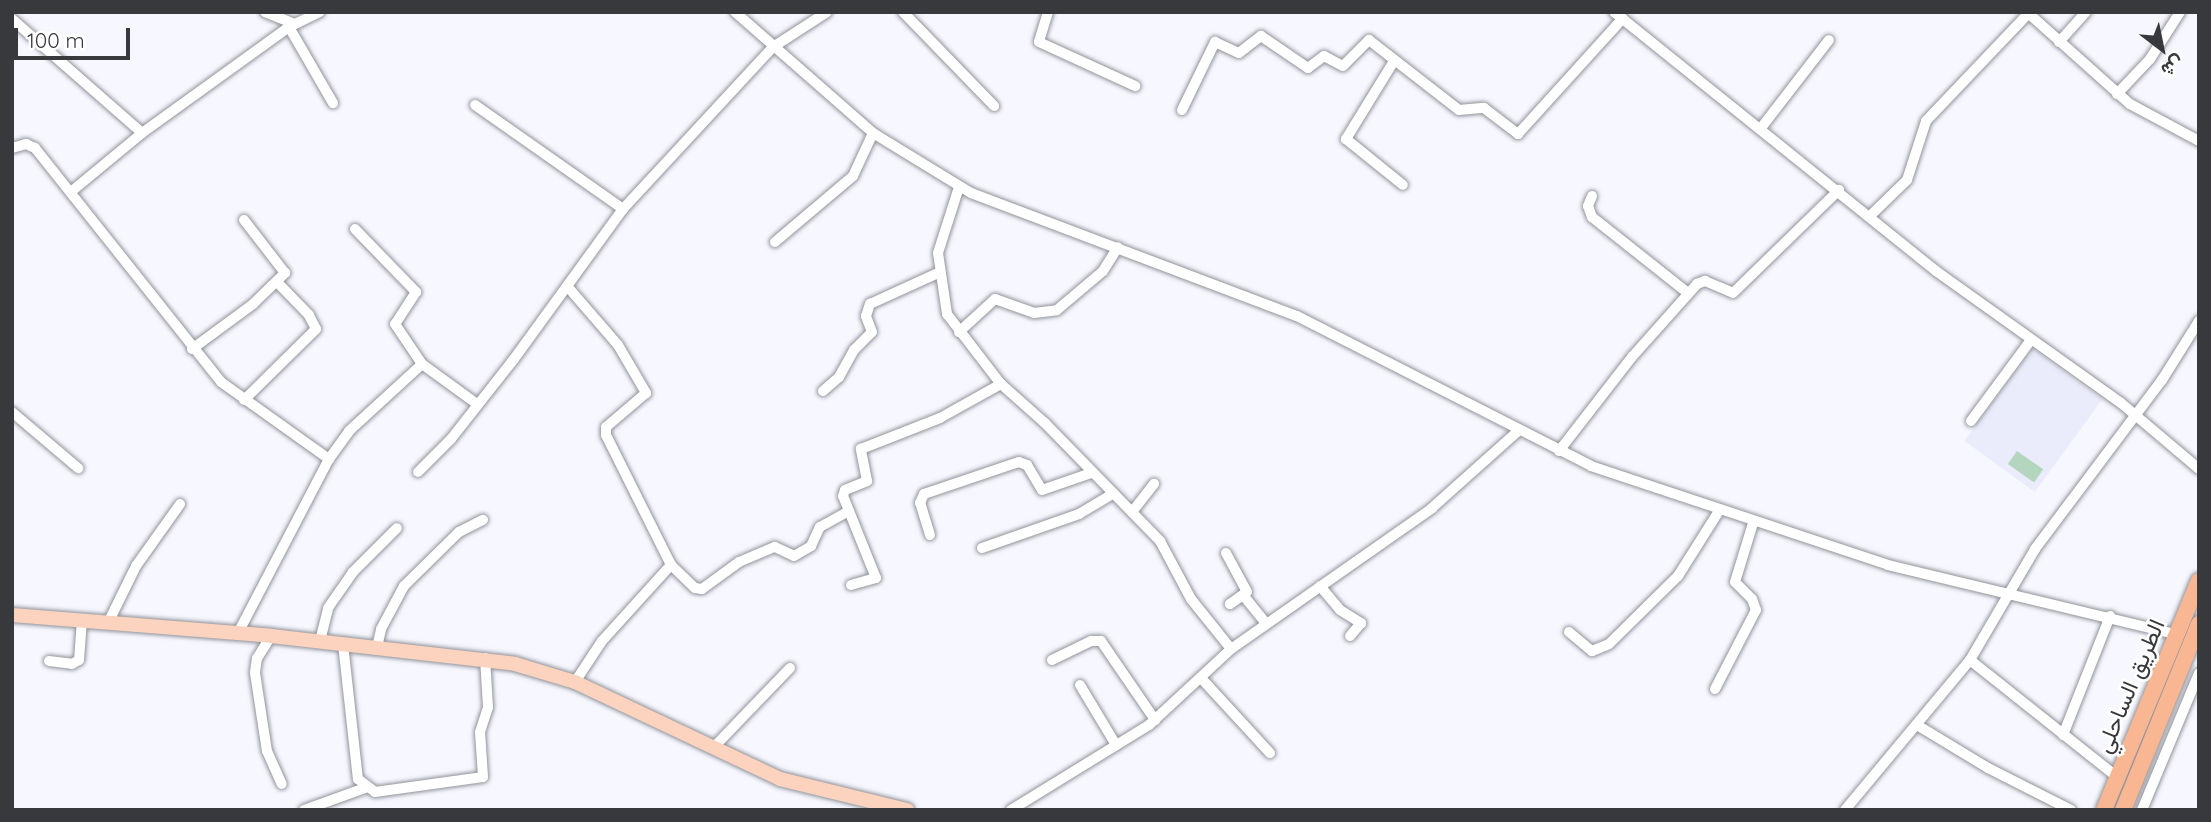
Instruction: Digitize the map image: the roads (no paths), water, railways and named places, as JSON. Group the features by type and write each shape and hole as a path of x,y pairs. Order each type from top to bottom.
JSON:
{"highway":[{"name":"الطريق الساحلي","path":"2104,810 2199,581"},
{"name":"الطريق الساحلي","path":"2123,810 2199,624"}],"main road":[{"path":"12,615 239,633 485,659 575,682 780,779 908,810"}],"street":[{"path":"265,12 292,26 333,103"},
{"path":"72,191 142,133 292,26 320,12"},
{"path":"735,12 873,133 959,187 1019,215 1118,247 1297,316 1559,451 1753,523 1888,565 2110,616 2176,634"},
{"path":"418,472 451,439 623,209 773,47 827,12"},
{"path":"903,12 994,106"},
{"path":"1048,12 1039,41 1135,86"},
{"path":"1182,110 1217,42 1239,53 1261,36 1308,68 1324,55 1343,66 1369,40 1459,110 1484,108 1518,134 1621,17 1635,12"},
{"path":"2059,42 2086,12"},
{"path":"2117,94 2150,59 2180,12"},
{"path":"1871,215 1908,180 1926,121 2027,13 2117,94 2199,141"},
{"path":"1621,17 1871,215 1936,271 2135,414 2199,469"},
{"path":"12,19 142,133"},
{"path":"1761,128 1829,40"},
{"path":"1395,61 1346,139 1403,185"},
{"path":"475,105 623,209"},
{"path":"775,242 853,176 873,133"},
{"path":"12,148 32,145 72,191 105,241 221,382 329,459"},
{"path":"959,187 941,239 938,273 944,307 959,332 1001,384 1045,423 1160,541 1191,599 1231,649"},
{"path":"1559,451 1632,357 1700,281 1727,293 1739,289 1839,190"},
{"path":"1592,196 1588,206 1592,217 1688,293"},
{"path":"192,349 277,282 285,271 244,220"},
{"path":"355,229 416,292 395,324 422,364 477,404"},
{"path":"959,332 995,299 1034,313 1057,310 1102,271 1118,247"},
{"path":"823,391 839,377 854,350 872,332 866,316 870,304 938,273"},
{"path":"244,400 316,329 309,315 277,282"},
{"path":"567,286 618,345 646,393 606,431 671,565 701,589 762,551 775,547 793,556 811,545 820,527 849,511"},
{"path":"1845,810 1970,660 2035,549 2135,414 2199,321"},
{"path":"1971,421 2031,340"},
{"path":"239,633 329,459 349,431 422,364"},
{"path":"851,585 876,577 844,493 868,478 861,449 940,418 1001,384"},
{"path":"12,412 78,468"},
{"path":"1011,810 1155,720 1231,649 1265,622 1432,508 1518,431"},
{"path":"930,535 920,503 924,494 1019,463 1027,465 1042,490 1091,473"},
{"path":"1132,512 1154,484"},
{"path":"982,548 1079,514 1112,494"},
{"path":"108,623 136,566 180,504"},
{"path":"1569,632 1592,651 1609,644 1678,576 1719,511"},
{"path":"377,647 381,629 404,586 459,532 484,520"},
{"path":"1715,689 1756,610 1752,598 1735,582 1753,523"},
{"path":"320,641 328,608 353,572 397,528"},
{"path":"1226,553 1247,592 1230,604 1243,595 1265,622"},
{"path":"575,682 602,641 671,565"},
{"path":"1320,586 1339,610 1361,623 1350,636"},
{"path":"2063,734 2110,616"},
{"path":"49,661 72,664 79,660 82,620"},
{"path":"271,636 257,658 255,673 269,758 282,784"},
{"path":"1052,660 1091,641 1101,641 1155,720"},
{"path":"343,644 348,715 359,779 365,788"},
{"path":"304,810 365,788 381,792 482,777 480,732 488,711 485,659"},
{"path":"1970,660 2117,777"},
{"path":"713,748 790,668"},
{"path":"2142,810 2199,673"},
{"path":"1201,678 1270,753"},
{"path":"1080,685 1116,745"},
{"path":"1917,724 1989,768 2071,810"}]}
